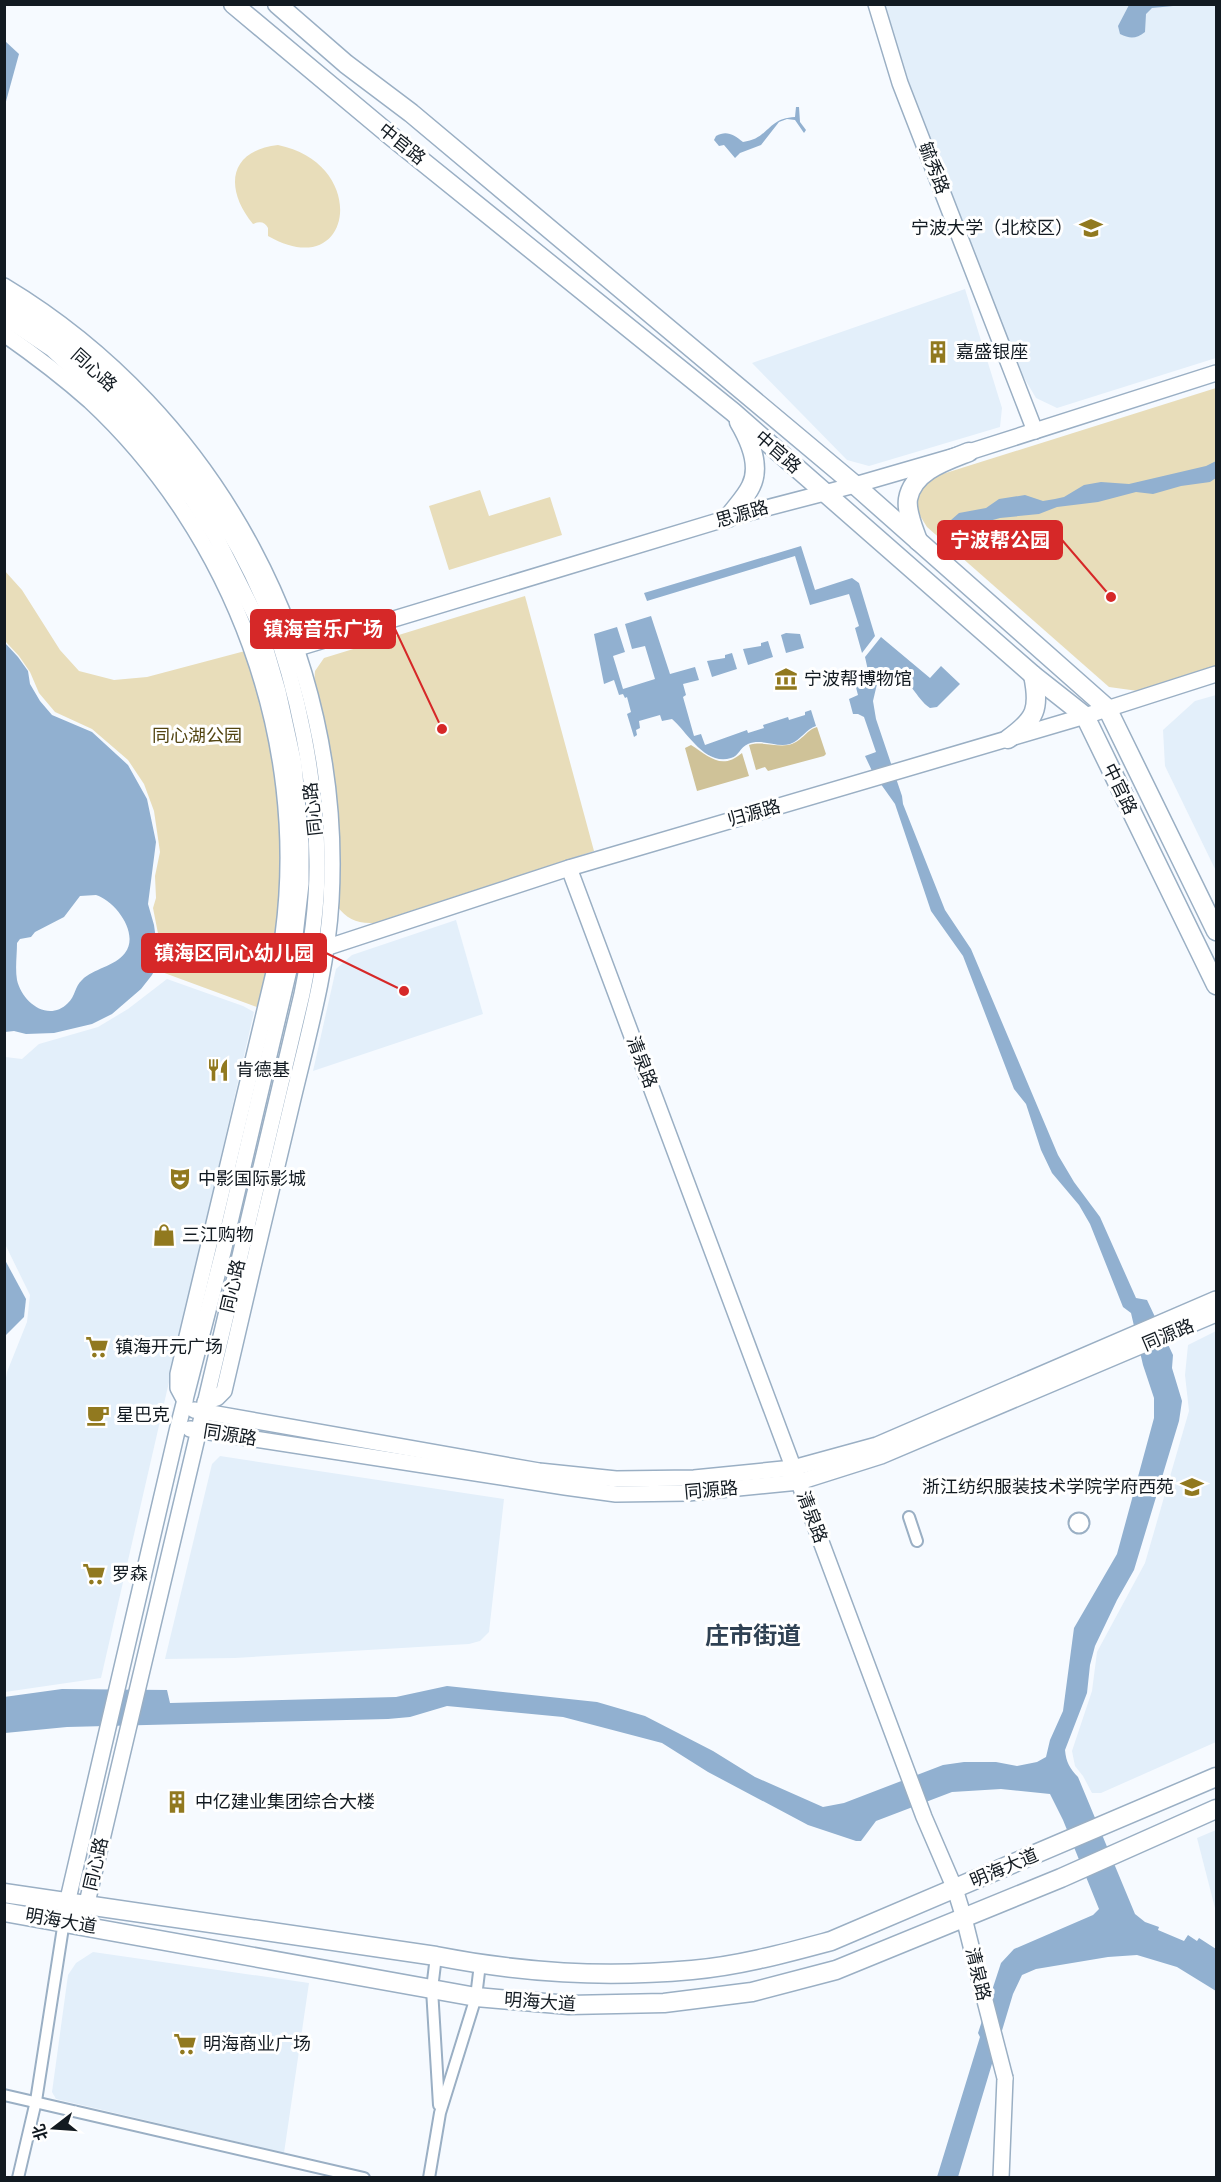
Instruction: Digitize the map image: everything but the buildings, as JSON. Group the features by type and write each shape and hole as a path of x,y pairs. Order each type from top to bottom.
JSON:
{"main road":[{"name":"中官路","path":"233,4 400,144 733,412 1033,675 1085,716 1216,985"},
{"name":"中官路","path":"277,4 346,64 420,121 855,485 1107,708 1216,931"},
{"path":"728,518 752,485 754,459 746,434 733,412"},
{"path":"918,541 908,499 914,483 937,464 969,452"},
{"path":"1008,738 1027,725 1034,712 1037,696 1033,675"},
{"name":"明海大道","path":"4,1912 65,1912 86,1906 480,1964 567,1974 627,1974 694,1970 777,1956 831,1941 1216,1777"},
{"name":"明海大道","path":"4,1893 65,1912 476,1997 569,2005 664,2003 752,1992 836,1970 1061,1878 1216,1809"}],"street":[{"name":"毓秀路","path":"876,4 900,83 1035,431"},
{"path":"4,286 68,330 126,379 184,442 227,502 252,544 279,600 297,649 311,697 325,770 331,854 331,899 320,985 224,1391 204,1406"},
{"name":"同心路","path":"4,300 66,345 115,388 176,455 207,497 230,534 269,614 298,798 301,844 301,884 293,953 228,1229 178,1427 65,1912"},
{"name":"同心路","path":"4,317 52,349 124,416 193,500 216,537 275,656 301,723 315,818 317,862 310,953 86,1906"},
{"path":"4,334 47,364 91,402 133,446 204,543 229,591 251,648 268,705 280,758 288,850 283,935 178,1374 178,1388 184,1404"},
{"name":"思源路","path":"275,656 728,518 969,452 1216,373"},
{"name":"归源路","path":"293,953 310,953 569,868 1085,716 1216,675"},
{"name":"清泉路","path":"569,868 902,1759 955,1889 1005,2078 1001,2178"},
{"name":"同源路","path":"184,1404 539,1471 616,1479 796,1475 877,1444 1216,1299"},
{"name":"同源路","path":"178,1427 616,1494 688,1493 796,1475 881,1456 1216,1314"},
{"path":"909,1517 917,1541"},
{"path":"18,2178 36,2101 65,1912"},
{"path":"436,1956 432,1989 440,2113"},
{"path":"429,2178 440,2113 476,1997 480,1964"},
{"path":"4,2094 364,2178"}],"shaded area":[{"name":"宁波大学（北校区）","path":"884,5 1216,5 1216,358 1057,408 1036,398 1020,371 914,98"},
{"path":"965,289 1002,408 1000,427 869,466 847,460 752,363"},
{"path":"1216,695 1216,871 1165,766 1163,730 1195,701"},
{"path":"817,727 826,754 824,756 768,771 765,767 756,770 749,745 793,744"},
{"path":"691,745 715,760 721,761 728,761 742,753 749,776 697,791 685,748"},
{"path":"456,920 483,1014 313,1071 336,969 352,955"},
{"name":"镇海开元广场","path":"167,979 254,1012 101,1678 5,1692 5,1383 7,1372 27,1322 30,1295 5,1244 5,1057 22,1059 39,1044 98,1027 128,1009"},
{"name":"浙江纺织服装技术学院学府西苑","path":"1216,1331 1216,1742 1101,1793 1092,1793 1075,1766 1072,1751 1092,1691 1097,1652 1145,1563 1189,1411 1185,1375 1188,1345"},
{"path":"220,1456 504,1499 489,1632 480,1641 469,1644 235,1658 165,1659 212,1464"},
{"path":"1216,1830 1216,1912 1197,1838"},
{"path":"93,1952 309,1983 284,2153 56,2099 52,2092 68,1975 76,1963"}],"green space":[{"path":"278,145 308,156 328,174 338,195 340,216 333,234 318,245 297,247 268,236 267,226 262,223 253,224 238,198 235,186 240,164 249,155 261,149"},
{"path":"1216,388 1216,666 1138,691 1109,687 927,527 917,511 916,493 933,477"},
{"path":"480,490 489,516 550,497 562,535 449,570 429,506"},
{"name":"同心湖公园","path":"4,570 22,590 60,650 79,671 114,680 147,677 245,651 276,763 282,858 278,931 257,1007 159,971 163,959 153,908 156,898 155,876 160,852 154,811 144,784 128,760 92,729 55,712 39,693 30,672 5,641"},
{"path":"525,596 594,851 374,923 353,920 337,906 331,774 314,684 315,671 324,658"}],"water":[{"path":"1129,4 1174,5 1152,8 1146,14 1145,32 1139,36 1127,37 1120,34 1118,26"},
{"path":"5,41 19,54 5,105"},
{"path":"796,107 799,107 800,122 806,130 804,133 795,120 787,119 779,122 761,145 740,153 735,158 724,145 719,146 714,140 716,136 727,133 743,142 752,140 779,121 786,118 795,117"},
{"path":"1216,461 1216,478 1210,482 1181,486 1153,494 1136,492 1098,502 1057,507 1039,514 1000,518 951,534 943,527 959,513 986,508 999,499 1025,495 1043,501 1055,499 1064,497 1084,485 1101,482 1129,484 1206,466"},
{"path":"801,546 815,590 852,578 859,583 875,636 862,653 855,628 859,626 849,594 810,605 795,556 647,601 644,593"},
{"path":"651,616 670,674 695,667 699,680 683,684 686,695 683,697 694,736 701,734 705,745 747,730 748,733 764,728 763,725 788,717 789,720 805,715 805,712 811,710 816,726 790,744 753,742 745,745 734,757 722,759 705,753 672,719 662,721 660,715 639,721 640,728 636,730 637,735 634,737 627,714 631,712 627,697 625,698 623,694 619,695 614,680 604,684 594,634 617,627 625,652 613,656 623,689 655,679 645,646 632,649 625,624"},
{"path":"800,634 804,648 786,653 781,635"},
{"path":"881,637 930,678 941,666 960,684 937,707 930,708 902,678 895,676 887,678 877,684 873,701 876,719 903,804 945,910 971,949 1058,1155 1074,1182 1100,1217 1136,1298 1147,1300 1173,1355 1172,1368 1182,1401 1179,1421 1134,1570 1095,1646 1087,1693 1065,1750 1067,1762 1078,1777 1135,1914 1145,1922 1159,1927 1158,1930 1184,1941 1188,1935 1197,1941 1199,1938 1216,1949 1216,1991 1177,1967 1137,1955 1108,1957 1036,1969 1022,1975 1013,1994 958,2177 937,2177 980,2037 978,2033 1001,1963 1014,1949 1093,1915 1099,1909 1050,1794 1001,1789 952,1792 876,1821 861,1841 856,1841 808,1825 708,1772 662,1743 563,1717 447,1706 410,1717 388,1719 67,1727 5,1733 4,1697 62,1689 167,1690 170,1703 396,1697 447,1686 597,1702 645,1716 713,1751 755,1777 823,1807 844,1803 943,1765 964,1762 996,1762 1017,1766 1037,1762 1046,1757 1050,1740 1063,1711 1074,1628 1117,1554 1154,1418 1154,1398 1143,1365 1131,1313 1123,1307 1090,1224 1079,1205 1052,1173 1041,1150 1026,1104 1014,1089 963,956 931,911 895,804 873,773 865,756 876,752 864,717 853,714 849,699 858,695 854,680 869,675 865,657"},
{"path":"768,641 773,657 748,665 743,649 761,646 761,643"},
{"path":"5,643 28,671 30,684 52,715 92,732 128,765 147,799 156,842 148,904 154,925 159,961 141,989 112,1014 92,1024 54,1033 5,1032","holes":["96,895 103,898 117,911 127,927 129,945 125,953 82,980 70,1001 60,1009 52,1011 37,1007 24,996 17,980 17,943 20,939 31,937 35,932 64,917 80,896"]},
{"path":"732,653 737,669 712,677 707,661 725,658 725,655"},
{"path":"5,1260 26,1299 24,1317 5,1336"}],"place":[{"name":"宁波大学（北校区）","path":"1091,228"},
{"name":"嘉盛银座","path":"938,352"},
{"name":"宁波帮公园","path":"1111,597"},
{"name":"宁波帮博物馆","path":"786,679"},
{"name":"镇海音乐广场","path":"442,729"},
{"name":"镇海区同心幼儿园","path":"404,991"},
{"name":"肯德基","path":"218,1070"},
{"name":"中影国际影城","path":"180,1179"},
{"name":"三江购物","path":"164,1235"},
{"name":"镇海开元广场","path":"97,1347"},
{"name":"星巴克","path":"98,1415"},
{"name":"浙江纺织服装技术学院学府西苑","path":"1192,1487"},
{"name":"罗森","path":"94,1574"},
{"name":"中亿建业集团综合大楼","path":"177,1802"},
{"name":"明海商业广场","path":"185,2044"}],"district":[{"name":"庄市街道","path":"753,1636"}]}
